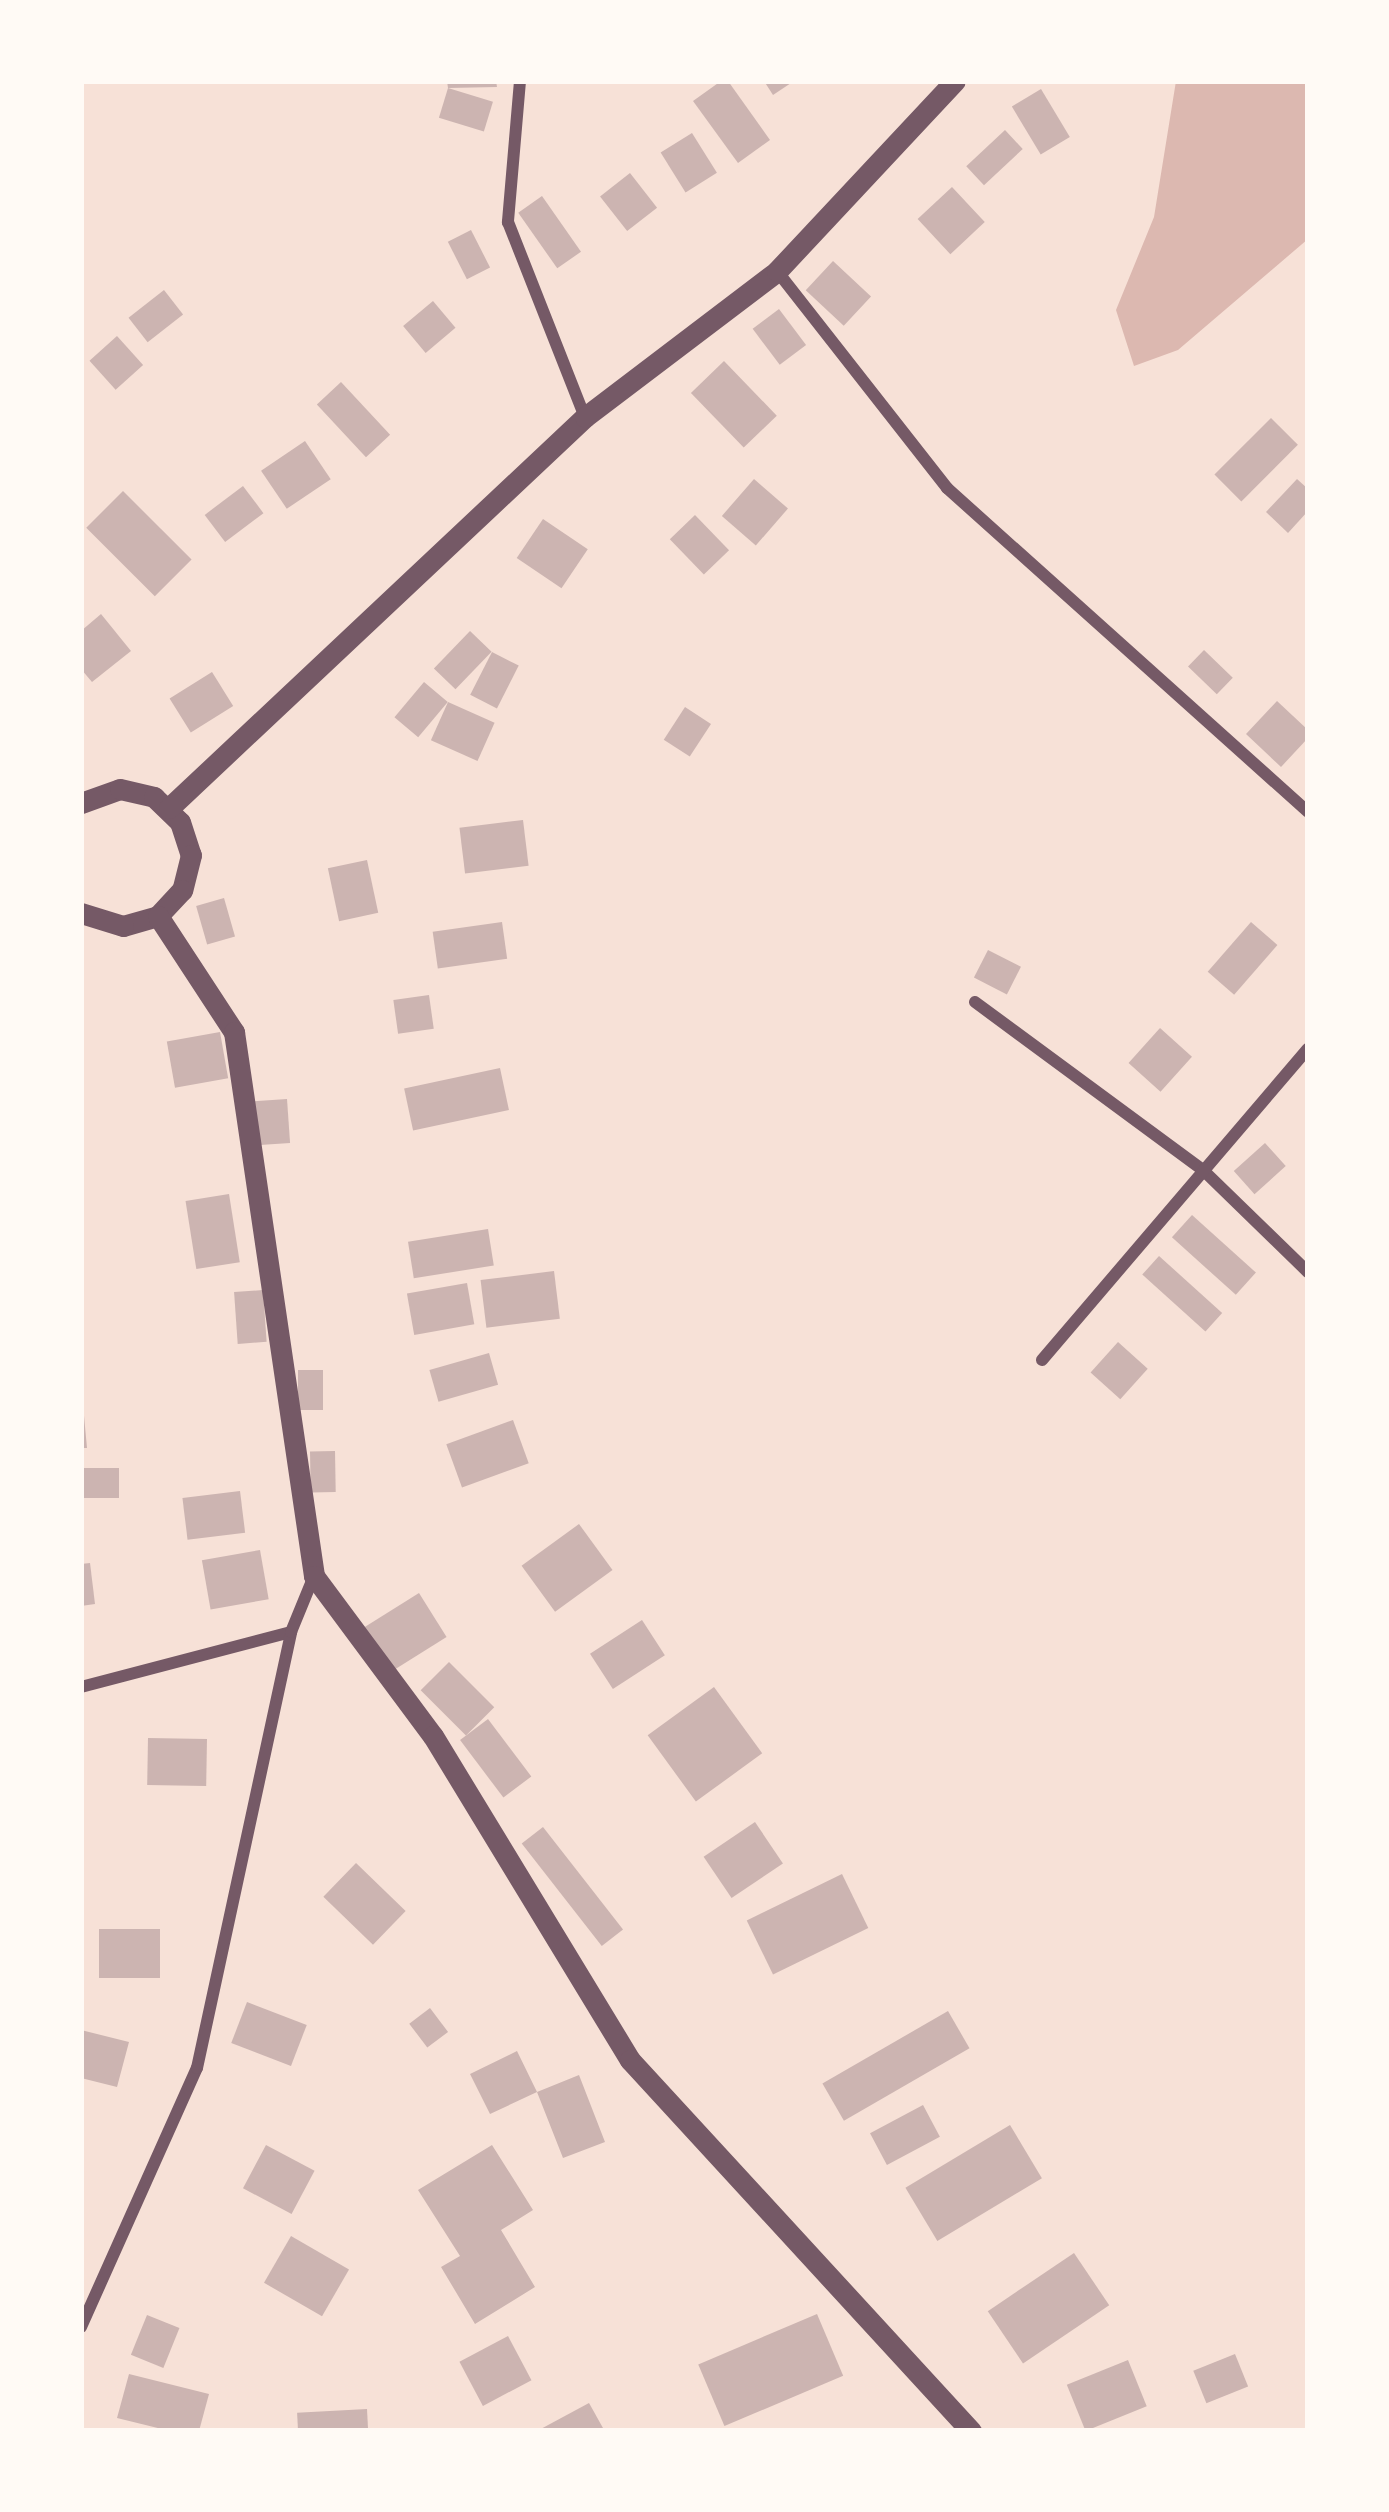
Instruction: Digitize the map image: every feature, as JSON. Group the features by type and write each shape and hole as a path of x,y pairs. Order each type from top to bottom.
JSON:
{"street":[{"path":"520,81 508,222 585,417"},
{"path":"169,808 585,417 777,271 955,81"},
{"path":"777,271 947,488 1308,812"},
{"path":"81,803 120,789 154,797 169,808 188,838 189,874 172,904 158,916 123,926 81,913"},
{"path":"158,916 234,1032 314,1576 433,1736 630,2060 971,2431"},
{"path":"975,1002 1204,1171 1308,1272"},
{"path":"1042,1360 1308,1049"},
{"path":"81,2327 197,2068 291,1632 314,1576"},
{"path":"81,1687 291,1632"}],"shaded area":[{"path":"1176,81 1308,81 1308,239 1178,350 1134,366 1116,310 1154,217"}],"building":[{"path":"447,81 496,81 497,87 448,88"},
{"path":"728,81 770,140 738,163 693,101"},
{"path":"764,81 794,81 773,95"},
{"path":"448,88 493,102 484,131 439,118"},
{"path":"1041,89 1070,137 1041,155 1012,107"},
{"path":"1005,130 1023,149 984,185 966,166"},
{"path":"692,133 717,173 686,192 661,153"},
{"path":"630,173 657,208 627,231 600,196"},
{"path":"952,187 985,222 950,254 918,219"},
{"path":"542,196 581,252 557,268 518,213"},
{"path":"471,230 490,267 467,279 448,242"},
{"path":"833,261 871,296 844,326 806,290"},
{"path":"164,290 183,314 148,342 129,318"},
{"path":"433,301 455,328 426,353 403,326"},
{"path":"779,309 806,345 780,365 753,329"},
{"path":"117,336 143,365 116,390 90,361"},
{"path":"724,361 777,416 744,448 691,393"},
{"path":"341,382 390,435 366,457 317,405"},
{"path":"1271,418 1298,445 1241,501 1214,475"},
{"path":"305,441 331,479 287,509 261,471"},
{"path":"754,479 788,509 756,546 722,516"},
{"path":"1297,479 1308,489 1308,511 1288,533 1266,512"},
{"path":"243,486 263,513 225,542 205,515"},
{"path":"123,491 192,560 155,596 86,528"},
{"path":"695,515 729,550 704,575 670,539"},
{"path":"543,519 588,549 561,588 517,558"},
{"path":"101,614 131,651 92,682 81,669 81,631"},
{"path":"470,631 492,652 455,689 434,668"},
{"path":"1204,650 1233,678 1217,694 1188,667"},
{"path":"492,652 519,666 497,708 470,695"},
{"path":"212,672 233,706 191,732 170,698"},
{"path":"424,682 448,702 418,737 394,717"},
{"path":"1277,701 1308,730 1308,738 1281,767 1246,734"},
{"path":"448,702 495,723 478,761 431,740"},
{"path":"685,707 711,724 690,757 664,740"},
{"path":"523,820 529,866 465,873 459,828"},
{"path":"367,860 378,913 339,921 328,868"},
{"path":"224,898 235,936 207,944 196,906"},
{"path":"502,922 507,959 438,968 433,932"},
{"path":"1251,922 1277,945 1234,995 1208,972"},
{"path":"988,950 1021,967 1007,994 974,978"},
{"path":"429,995 434,1029 398,1034 393,1000"},
{"path":"1160,1028 1192,1057 1161,1092 1129,1063"},
{"path":"220,1032 228,1078 175,1088 167,1041"},
{"path":"500,1068 509,1110 413,1130 404,1088"},
{"path":"287,1099 290,1143 256,1145 253,1101"},
{"path":"1265,1143 1286,1166 1255,1194 1234,1171"},
{"path":"229,1194 240,1262 196,1269 186,1201"},
{"path":"1192,1215 1256,1273 1236,1295 1172,1237"},
{"path":"488,1229 494,1266 414,1278 408,1242"},
{"path":"1159,1256 1222,1313 1205,1331 1142,1275"},
{"path":"554,1271 560,1319 486,1328 481,1280"},
{"path":"467,1283 474,1324 414,1335 407,1294"},
{"path":"263,1290 267,1342 238,1344 234,1292"},
{"path":"1118,1342 1148,1369 1120,1399 1091,1372"},
{"path":"489,1353 498,1385 438,1402 429,1370"},
{"path":"298,1370 323,1370 323,1410 298,1410"},
{"path":"84,1416 87,1448 81,1448"},
{"path":"513,1420 529,1463 462,1488 446,1444"},
{"path":"310,1451 335,1451 336,1492 311,1492"},
{"path":"81,1468 119,1468 119,1498 81,1498"},
{"path":"240,1491 245,1533 188,1540 182,1498"},
{"path":"579,1524 613,1570 555,1612 522,1566"},
{"path":"260,1550 269,1599 211,1609 202,1560"},
{"path":"90,1563 95,1604 81,1606 81,1564"},
{"path":"419,1593 447,1637 392,1671 365,1627"},
{"path":"642,1620 665,1655 613,1689 590,1654"},
{"path":"449,1662 494,1707 466,1736 421,1690"},
{"path":"714,1687 762,1753 696,1802 648,1735"},
{"path":"488,1719 531,1777 503,1798 460,1740"},
{"path":"148,1738 207,1739 206,1786 147,1785"},
{"path":"755,1822 783,1863 732,1898 704,1857"},
{"path":"543,1827 623,1929 602,1946 522,1844"},
{"path":"356,1863 406,1911 373,1945 323,1897"},
{"path":"842,1874 868,1928 773,1974 747,1920"},
{"path":"99,1929 160,1929 160,1978 99,1978"},
{"path":"247,2002 307,2025 291,2066 231,2043"},
{"path":"430,2008 448,2032 427,2048 409,2024"},
{"path":"948,2011 970,2048 844,2121 822,2084"},
{"path":"81,2030 129,2042 117,2087 81,2078"},
{"path":"517,2051 537,2092 490,2114 470,2074"},
{"path":"579,2075 605,2142 563,2158 537,2092"},
{"path":"923,2105 940,2137 887,2165 870,2133"},
{"path":"1010,2125 1042,2178 937,2241 905,2188"},
{"path":"266,2145 315,2171 292,2214 243,2188"},
{"path":"492,2145 533,2210 501,2230 535,2287 475,2324 441,2267 460,2256 418,2190"},
{"path":"291,2236 349,2270 322,2316 264,2283"},
{"path":"1074,2253 1109,2305 1023,2363 988,2311"},
{"path":"817,2314 843,2376 724,2426 698,2364"},
{"path":"147,2315 179,2328 163,2368 131,2355"},
{"path":"508,2336 531,2380 483,2406 459,2362"},
{"path":"1235,2354 1248,2386 1206,2403 1193,2371"},
{"path":"1128,2360 1147,2406 1086,2431 1067,2385"},
{"path":"129,2374 209,2394 199,2431 170,2431 117,2418"},
{"path":"589,2403 603,2428 598,2431 537,2431"},
{"path":"367,2409 368,2431 298,2431 297,2413"}]}
